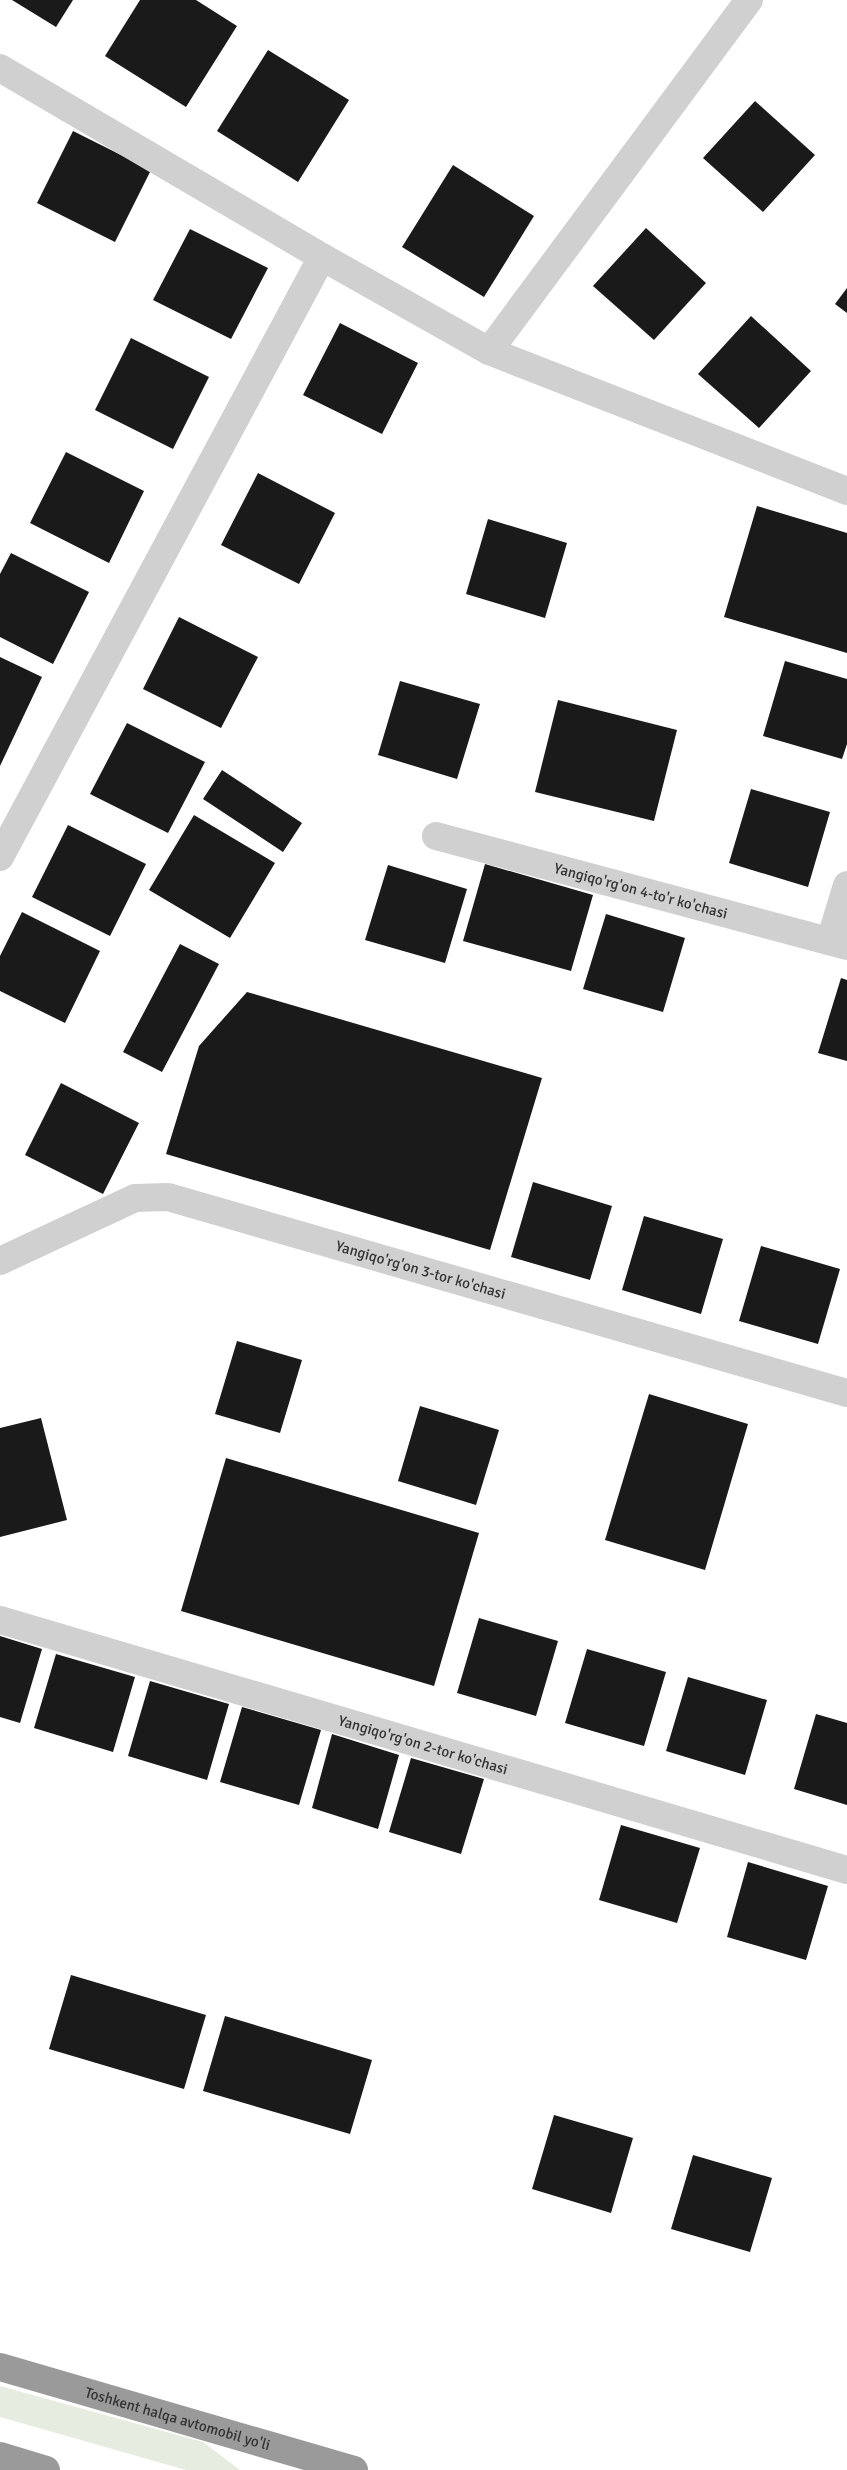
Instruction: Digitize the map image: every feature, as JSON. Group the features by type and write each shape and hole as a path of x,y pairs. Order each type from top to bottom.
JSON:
{"highway":[{"name":"Toshkent halqa avtomobil yo'li","path":"0,2367 351,2470"},
{"path":"0,2456 46,2470"}],"street":[{"path":"489,350 749,0"},
{"path":"0,68 322,257 489,350 847,491"},
{"path":"0,857 322,257"},
{"name":"Yangiqo'rg'on 4-to'r ko'chasi","path":"436,836 838,944"},
{"path":"838,944 847,885"},
{"name":"Yangiqo'rg'on 3-tor ko'chasi","path":"0,1261 135,1198 168,1197 847,1393"},
{"name":"Yangiqo'rg'on 2-tor ko'chasi","path":"0,1620 847,1870"}],"shaded area":[{"path":"0,2386 203,2442 240,2470 186,2470 0,2417"}],"building":[{"path":"12,0 73,0 56,27"},
{"path":"140,0 196,0 237,26 186,107 105,56"},
{"path":"268,50 349,100 298,182 217,131"},
{"path":"755,101 815,155 763,212 703,158"},
{"path":"73,131 151,170 115,242 37,203"},
{"path":"453,165 534,216 484,297 402,247"},
{"path":"646,228 706,283 654,340 593,286"},
{"path":"190,229 268,268 231,339 153,300"},
{"path":"847,288 847,313 835,304"},
{"path":"751,316 811,371 759,428 698,374"},
{"path":"340,323 418,363 382,434 303,395"},
{"path":"131,338 209,377 173,449 95,410"},
{"path":"66,452 144,491 109,563 30,523"},
{"path":"258,473 335,513 299,584 221,545"},
{"path":"757,506 847,533 847,653 724,617"},
{"path":"488,519 567,543 545,618 466,594"},
{"path":"11,553 89,592 53,664 0,637 0,574"},
{"path":"179,617 258,657 221,728 143,689"},
{"path":"0,657 42,677 0,766"},
{"path":"785,661 847,679 847,744 842,759 763,736"},
{"path":"400,681 480,704 457,779 378,755"},
{"path":"558,700 677,730 654,821 535,792"},
{"path":"127,723 205,762 168,833 90,794"},
{"path":"222,770 302,823 283,852 203,799"},
{"path":"751,789 830,812 808,887 729,863"},
{"path":"194,815 275,863 230,938 149,890"},
{"path":"68,825 146,864 110,936 32,897"},
{"path":"485,864 593,895 571,971 463,941"},
{"path":"388,865 467,889 445,963 365,940"},
{"path":"22,912 100,951 65,1023 0,991 0,956"},
{"path":"606,914 685,938 663,1012 583,989"},
{"path":"180,944 219,964 162,1072 123,1052"},
{"path":"841,978 847,980 847,1061 818,1053"},
{"path":"247,992 542,1078 490,1250 166,1154 199,1046"},
{"path":"61,1083 139,1123 103,1194 25,1155"},
{"path":"533,1182 612,1206 590,1280 511,1257"},
{"path":"644,1216 723,1239 701,1314 622,1290"},
{"path":"761,1246 840,1269 818,1344 739,1321"},
{"path":"237,1341 302,1360 280,1433 215,1414"},
{"path":"649,1394 748,1424 705,1570 605,1540"},
{"path":"420,1406 499,1430 476,1505 398,1481"},
{"path":"41,1418 67,1520 0,1537 0,1428"},
{"path":"226,1458 479,1533 434,1686 181,1611"},
{"path":"479,1618 558,1641 536,1716 457,1693"},
{"path":"0,1636 42,1649 20,1723 0,1717"},
{"path":"587,1649 666,1672 644,1746 565,1723"},
{"path":"56,1654 135,1677 113,1752 34,1728"},
{"path":"688,1677 767,1700 745,1775 666,1751"},
{"path":"150,1681 229,1704 207,1780 128,1756"},
{"path":"242,1707 321,1730 299,1805 220,1782"},
{"path":"816,1714 847,1723 847,1805 794,1789"},
{"path":"332,1734 399,1755 378,1829 312,1808"},
{"path":"411,1758 484,1779 461,1854 389,1832"},
{"path":"621,1825 700,1848 677,1923 599,1900"},
{"path":"748,1862 828,1886 806,1960 727,1937"},
{"path":"71,1975 206,2015 184,2089 49,2049"},
{"path":"225,2016 372,2060 350,2134 203,2091"},
{"path":"554,2115 633,2138 611,2213 532,2189"},
{"path":"693,2155 772,2178 750,2252 671,2229"}]}
